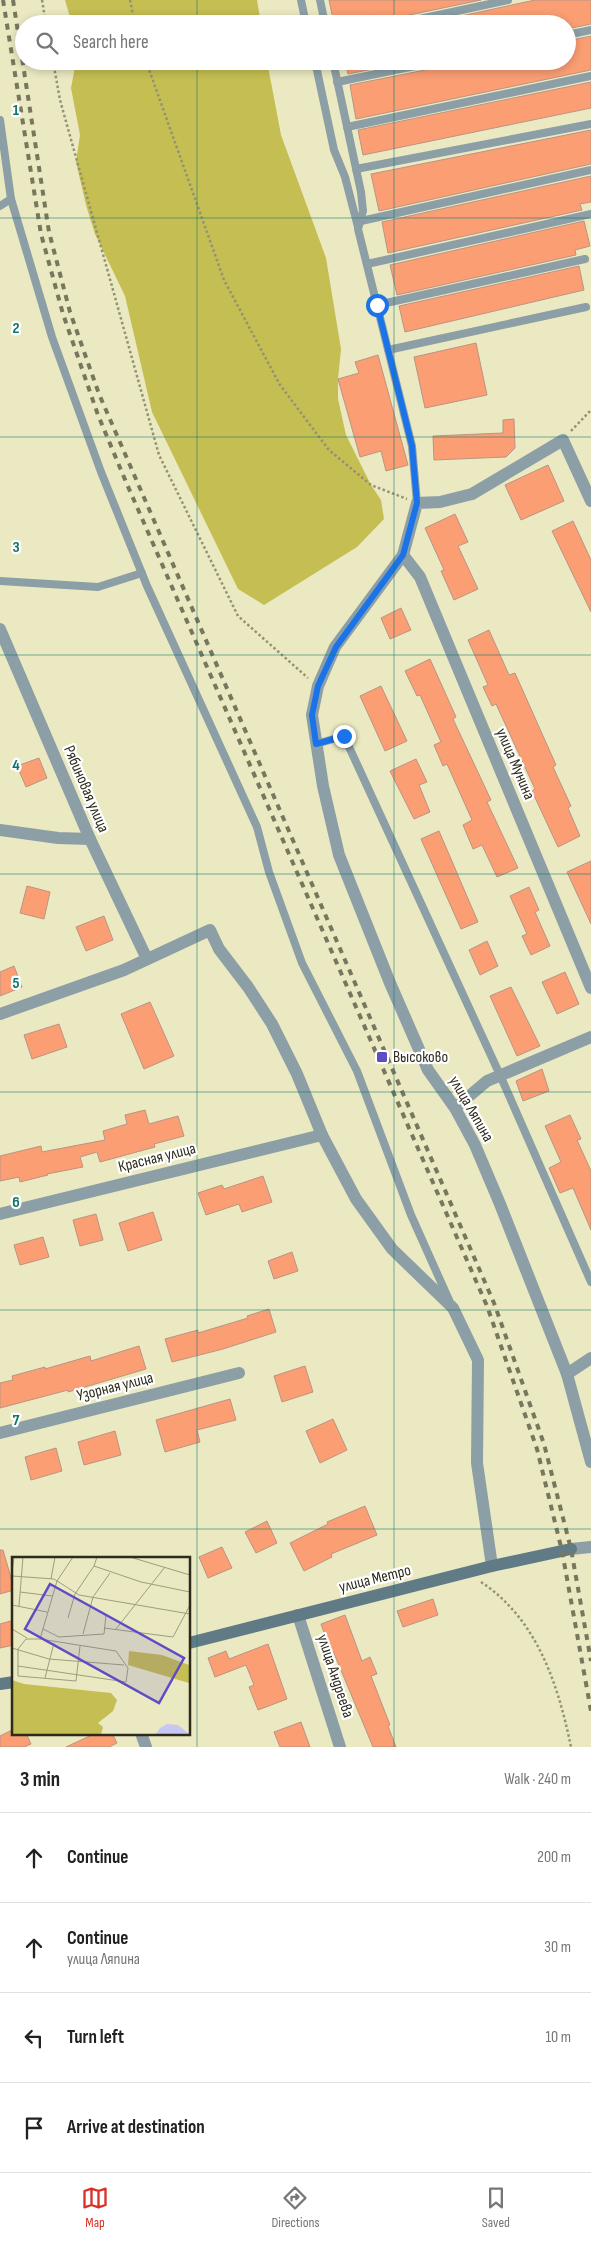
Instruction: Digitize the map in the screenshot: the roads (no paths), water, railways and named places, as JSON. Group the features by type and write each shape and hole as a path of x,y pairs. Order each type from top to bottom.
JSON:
{"street":[{"path":"403,555 417,503 440,502 472,494 563,440 591,501"},
{"name":"улица Ляпина","path":"403,555 336,647 318,686 312,715 323,786 339,855 390,983 428,1070 455,1108 475,1145 567,1374 591,1462"},
{"name":"улица Мунина","path":"403,555 420,577 591,988"},
{"name":"Рябиновая улица","path":"0,628 90,839 147,959"},
{"path":"0,830 58,838 90,839"},
{"path":"0,1014 124,970 210,930 218,949 248,987 272,1024 297,1074 322,1135 356,1199 392,1249 453,1308 478,1360 477,1463 492,1566"},
{"path":"455,1108 487,1081 591,1037"},
{"name":"Красная улица","path":"0,1214 322,1135"},
{"path":"567,1374 591,1358"},
{"name":"Узорная улица","path":"0,1433 239,1374"},
{"name":"улица Метро","path":"190,1643 492,1566 571,1549 591,1547"},
{"name":"улица Андреева","path":"298,1615 340,1747"},
{"path":"140,1734 146,1747"}],"lane":[{"path":"301,0 304,15"},
{"path":"320,0 323,15"},
{"path":"438,15 508,0"},
{"path":"576,33 591,30"},
{"path":"316,70 334,150 345,177 412,446 417,503"},
{"path":"335,70 362,201 361,221 358,229"},
{"path":"337,82 395,70"},
{"path":"347,127 591,76"},
{"path":"0,120 11,199 52,337 101,472 142,573 257,827 269,872 302,963 357,1071 411,1215 453,1308"},
{"path":"356,169 591,124"},
{"path":"361,221 591,170"},
{"path":"0,206 11,199"},
{"path":"367,264 591,214"},
{"path":"377,305 585,260"},
{"path":"388,350 586,307"},
{"path":"0,581 98,587 142,573"},
{"path":"316,744 344,736 500,1075 591,1282"}],"railway":[{"path":"3,0 41,234 63,314 98,415 126,482 487,1306 537,1449 562,1551 591,1711"},
{"path":"13,0 15,15"},
{"path":"24,70 49,232 70,312 99,394 494,1303 544,1444 571,1549 591,1661"}],"place":[{"name":"Высоково","path":"382,1057"}]}
